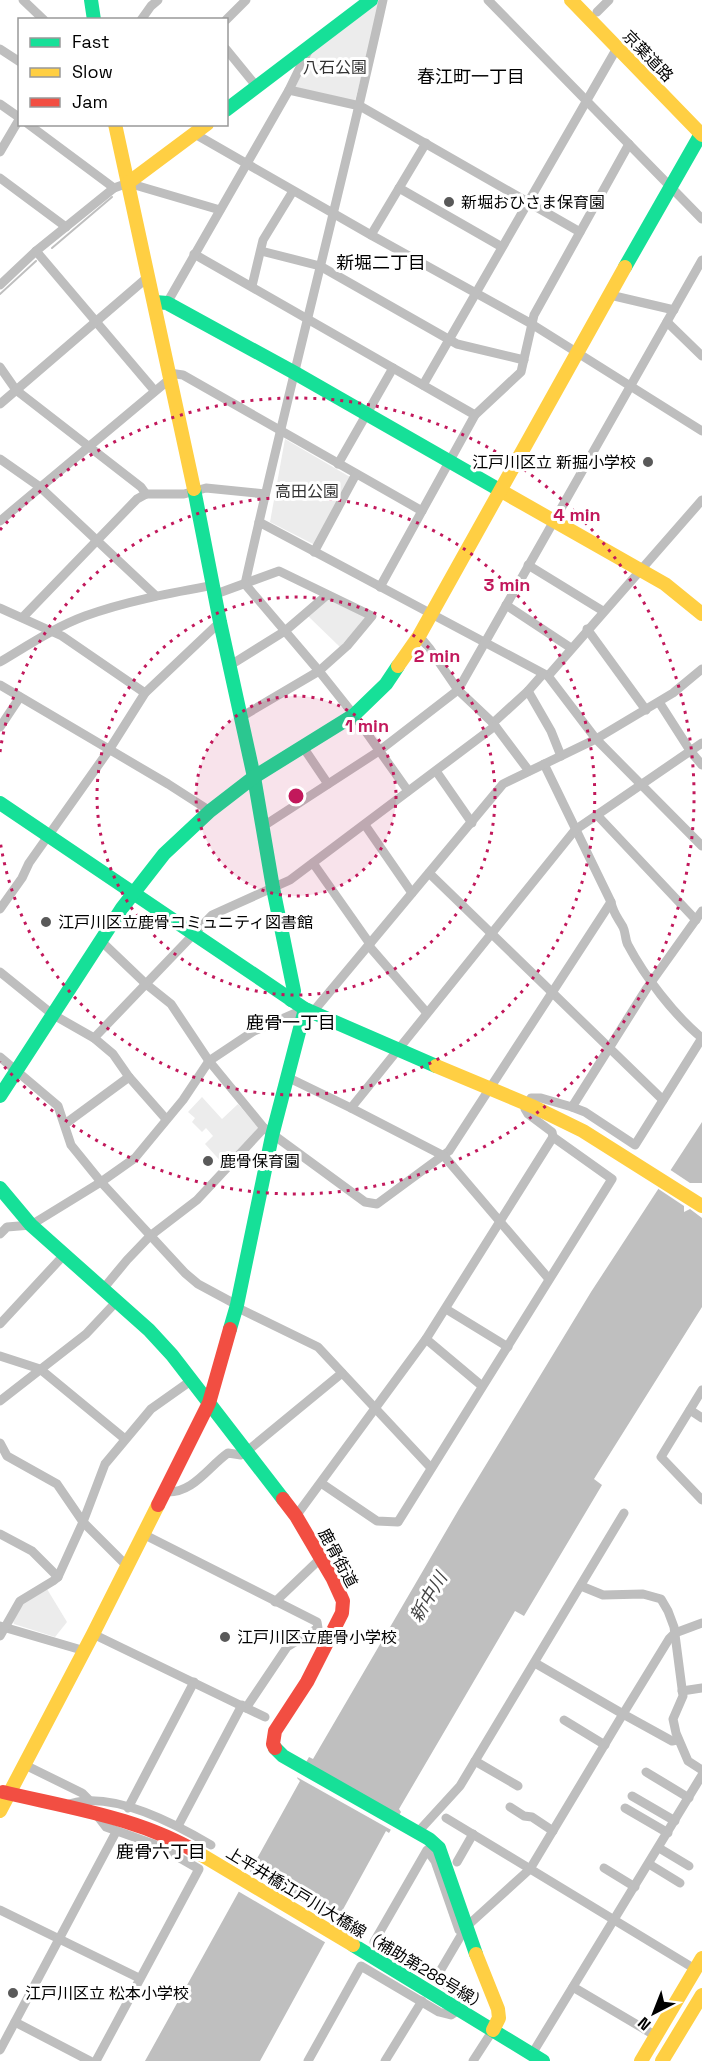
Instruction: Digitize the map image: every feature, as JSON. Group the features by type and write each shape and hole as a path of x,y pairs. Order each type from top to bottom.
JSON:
{"main road":[{"path":"91,0 94,18"},
{"path":"228,109 371,0"},
{"name":"京葉道路","path":"571,0 702,130"},
{"name":"京葉道路","path":"586,0 702,130"},
{"path":"116,126 149,276 161,302 170,375 229,666 242,717 294,991 291,1000"},
{"path":"128,183 203,127"},
{"path":"0,1096 101,941 164,854 210,812 254,777 354,716 386,684 431,615 702,130"},
{"path":"161,302 295,372 366,415 665,584 702,614"},
{"path":"0,803 309,1011 579,1128 702,1206"},
{"path":"0,1811 4,1792 23,1764 85,1651 209,1403 236,1306 268,1132 309,1011"},
{"name":"鹿骨街道","path":"0,1188 31,1225 149,1330 192,1380 296,1516 321,1558 339,1591 343,1610 307,1682 275,1731 273,1744 284,1756 429,1839 442,1854 464,1930 498,2009 499,2018 493,2030"},
{"name":"上平井橋江戸川大橋線（補助第288号線）","path":"4,1792 130,1822 205,1849 353,1945 493,2030"},
{"path":"672,2061 694,2008 700,1968"},
{"path":"641,2061 700,1968"},
{"path":"662,2061 702,1995"},
{"path":"651,2061 694,2008"},
{"path":"493,2030 531,2057"}],"street":[{"path":"23,0 42,18"},
{"path":"142,18 158,0"},
{"path":"228,18 246,0"},
{"path":"245,584 383,0"},
{"path":"488,0 702,219"},
{"path":"597,12 609,0"},
{"path":"161,302 194,254 220,210 289,90 310,47"},
{"path":"423,385 617,48"},
{"path":"0,49 18,61"},
{"path":"228,51 257,87"},
{"path":"289,90 360,105 580,232"},
{"path":"0,104 18,117"},
{"path":"0,152 18,121"},
{"path":"31,126 114,188"},
{"path":"203,127 246,163 292,191 530,323 702,431"},
{"path":"371,235 426,143"},
{"path":"380,587 475,415 521,372 530,323 629,144"},
{"path":"0,178 66,227"},
{"path":"0,285 4,274 114,188 128,183 220,210"},
{"path":"399,188 502,247"},
{"path":"252,286 263,240 292,191"},
{"path":"261,250 320,266 458,344 524,360"},
{"path":"36,251 154,390"},
{"path":"194,254 475,415"},
{"path":"262,827 380,751 458,690 702,260"},
{"path":"0,404 149,276"},
{"path":"610,295 674,309"},
{"path":"667,322 702,356"},
{"path":"0,367 16,390 141,487 146,494"},
{"path":"338,464 393,368"},
{"path":"0,521 170,375 183,375 422,511"},
{"path":"0,459 40,487 156,597"},
{"path":"314,552 356,474"},
{"path":"23,617 137,499 146,494 184,494 206,488 265,494"},
{"path":"94,1038 212,915 290,880 436,771 494,724 546,675 702,500"},
{"path":"259,522 546,675 597,739 702,846"},
{"path":"528,565 603,611"},
{"path":"0,662 53,631 85,616 156,597 245,584 279,571 372,616 348,646 319,672 242,717"},
{"path":"245,584 354,716 408,790"},
{"path":"229,666 285,631 327,595"},
{"path":"506,605 571,648"},
{"path":"0,608 53,631 145,693"},
{"path":"0,909 109,750 145,693 220,622"},
{"path":"587,629 646,710"},
{"path":"419,636 458,690 494,724 529,771"},
{"path":"2,1228 31,1225 135,1158 183,1100 209,1060 254,1031 309,1011 369,945 503,784 597,739 659,702 702,669"},
{"path":"0,686 200,803 210,812"},
{"path":"528,691 551,731 561,756"},
{"path":"0,727 20,697"},
{"path":"659,702 702,765"},
{"path":"351,1108 575,830 702,743"},
{"path":"303,747 328,784"},
{"path":"321,1483 377,1521 398,1522 612,1179 553,1137 552,1132 528,1114 525,1109 531,1098 541,1098 585,1112 635,1145 702,1038 688,1026 652,982 626,943 624,929 613,913 611,902 544,764"},
{"path":"436,771 472,823"},
{"path":"597,815 696,920"},
{"path":"365,825 412,893"},
{"path":"313,863 369,945 427,1013"},
{"path":"429,873 663,1100"},
{"path":"101,941 146,984 171,1004 209,1060 268,1132 365,1202 377,1204 449,1151 611,902"},
{"path":"572,1107 652,982 702,911"},
{"path":"0,972 52,1014 94,1038 113,1054 129,1077 166,1119"},
{"path":"0,1057 58,1106 71,1145 150,1236 198,1284 236,1306 318,1347 431,1468"},
{"path":"65,1124 129,1077"},
{"path":"287,1077 444,1156 549,1279"},
{"path":"103,1288 150,1236 197,1200 268,1132"},
{"path":"296,1516 426,1339 553,1137"},
{"path":"0,1324 64,1254"},
{"path":"0,1401 86,1334 117,1301"},
{"path":"446,1309 508,1347"},
{"path":"426,1339 482,1386"},
{"path":"0,1356 40,1369 125,1439"},
{"path":"165,1492 173,1493 202,1478 228,1453 241,1455 246,1452 342,1372"},
{"path":"85,1651 1,1630 20,1601 58,1577 83,1522 105,1464 151,1409 192,1380"},
{"path":"702,1390 662,1457 702,1500"},
{"path":"690,1410 702,1418"},
{"path":"0,1443 7,1456 57,1484 83,1522 127,1566"},
{"path":"414,1831 460,1786 624,1513"},
{"path":"0,1534 32,1551 58,1577"},
{"path":"143,1534 317,1622 318,1628 287,1647 244,1706 178,1826"},
{"path":"275,1602 321,1558"},
{"path":"581,1586 603,1595 643,1594 661,1599 668,1611 675,1633 682,1691 673,1719 678,1740 688,1761 702,1770"},
{"path":"436,1978 464,1930 530,1869 669,1639 675,1633 702,1623"},
{"path":"93,1634 265,1718"},
{"path":"535,1664 672,1741 678,1740"},
{"path":"128,1808 194,1682"},
{"path":"682,1691 702,1688"},
{"path":"564,1720 605,1744"},
{"path":"475,1761 518,1786"},
{"path":"23,1764 82,1793 88,1799"},
{"path":"646,1772 689,1798"},
{"path":"531,2057 702,1775"},
{"path":"632,1796 675,1821"},
{"path":"64,1806 88,1799 155,1816 178,1826 205,1849"},
{"path":"510,1807 553,1830"},
{"path":"625,1808 668,1833"},
{"path":"96,1814 106,1827 159,1846 199,1869 96,2061"},
{"path":"446,1818 615,1921 700,1968"},
{"path":"0,2050 116,1832"},
{"path":"457,1862 473,1834"},
{"path":"659,1848 689,1866"},
{"path":"308,2061 361,1966 439,2012 452,2015 460,2009 459,1996 456,1991 374,1942 427,1850 435,1861 459,1930 464,1930"},
{"path":"649,1864 680,1883"},
{"path":"604,1868 635,1887"},
{"path":"0,1910 139,1978"},
{"path":"573,1987 656,2036"},
{"path":"385,2061 422,2001"},
{"path":"15,2022 90,2061"},
{"path":"473,2061 493,2030"}],"green space":[{"name":"八石公園","path":"376,1 380,4 355,101 295,88 312,50"},
{"name":"高田公園","path":"285,439 350,477 315,545 270,522"},
{"path":"328,600 366,617 340,647 308,616"},
{"path":"202,1097 222,1119 238,1104 258,1127 258,1131 225,1166 205,1144 213,1136 206,1128 202,1132 192,1122 195,1118 188,1112"},
{"path":"47,1589 67,1622 55,1637 14,1624 13,1621 22,1604"}],"water":[{"name":"新中川","path":"702,1122 702,1307 594,1479 602,1485 524,1616 515,1611 399,1809 401,1812 389,1833 386,1831 260,2061 145,2061 300,1781 297,1778 309,1757 313,1759 459,1509 591,1292"}],"pier":[{"path":"669,1169 690,1183 702,1183 702,1218 690,1209 684,1212 684,1206 657,1188"},
{"path":"303,1763 401,1818 393,1831 295,1776"},
{"path":"247,1870 339,1923 328,1944 236,1890"}],"waterway":[{"path":"52,248 112,197"},
{"path":"0,294 36,261"}],"traffic: fast":[{"path":"91,0 94,18"},
{"path":"228,108 371,0"},
{"path":"625,267 702,132"},
{"path":"155,302 167,303 503,492"},
{"path":"194,489 254,777 294,991 291,1000"},
{"path":"0,1096 122,908 164,854 210,811 254,777 354,715 386,684 398,666"},
{"path":"0,803 305,1009 436,1066"},
{"path":"230,1329 272,1136 305,1009"},
{"path":"0,1188 31,1225 149,1330 172,1355 283,1499"},
{"path":"275,1748 283,1756 429,1839 439,1848 476,1954"},
{"path":"353,1945 543,2061"}],"traffic: slow":[{"path":"571,0 702,135"},
{"path":"115,126 194,489"},
{"path":"128,183 204,126"},
{"path":"398,666 419,636 625,267"},
{"path":"503,492 665,584 702,614"},
{"path":"436,1066 534,1107 583,1131 702,1206"},
{"path":"0,1811 158,1505"},
{"path":"200,1854 353,1945"},
{"path":"476,1954 498,2009 499,2018 493,2030"},
{"path":"641,2061 702,1958"},
{"path":"662,2061 702,1995"}],"traffic: jam":[{"path":"158,1505 209,1403 230,1329"},
{"path":"275,1748 273,1744 275,1731 307,1682 342,1613 343,1601 333,1579 296,1516 283,1499"},
{"path":"3,1792 129,1823 154,1831 200,1854"}],"place":[{"name":"新堀おひさま保育園","path":"449,202"},
{"name":"江戸川区立 新掘小学校","path":"648,462"},
{"name":"江戸川区立鹿骨コミュニティ図書館","path":"46,922"},
{"name":"鹿骨保育園","path":"208,1161"},
{"name":"江戸川区立鹿骨小学校","path":"225,1637"},
{"name":"江戸川区立 松本小学校","path":"13,1993"}],"district":[{"name":"春江町一丁目","path":"471,76"},
{"name":"新堀二丁目","path":"381,262"},
{"name":"鹿骨一丁目","path":"291,1022"},
{"name":"鹿骨六丁目","path":"161,1851"}]}
